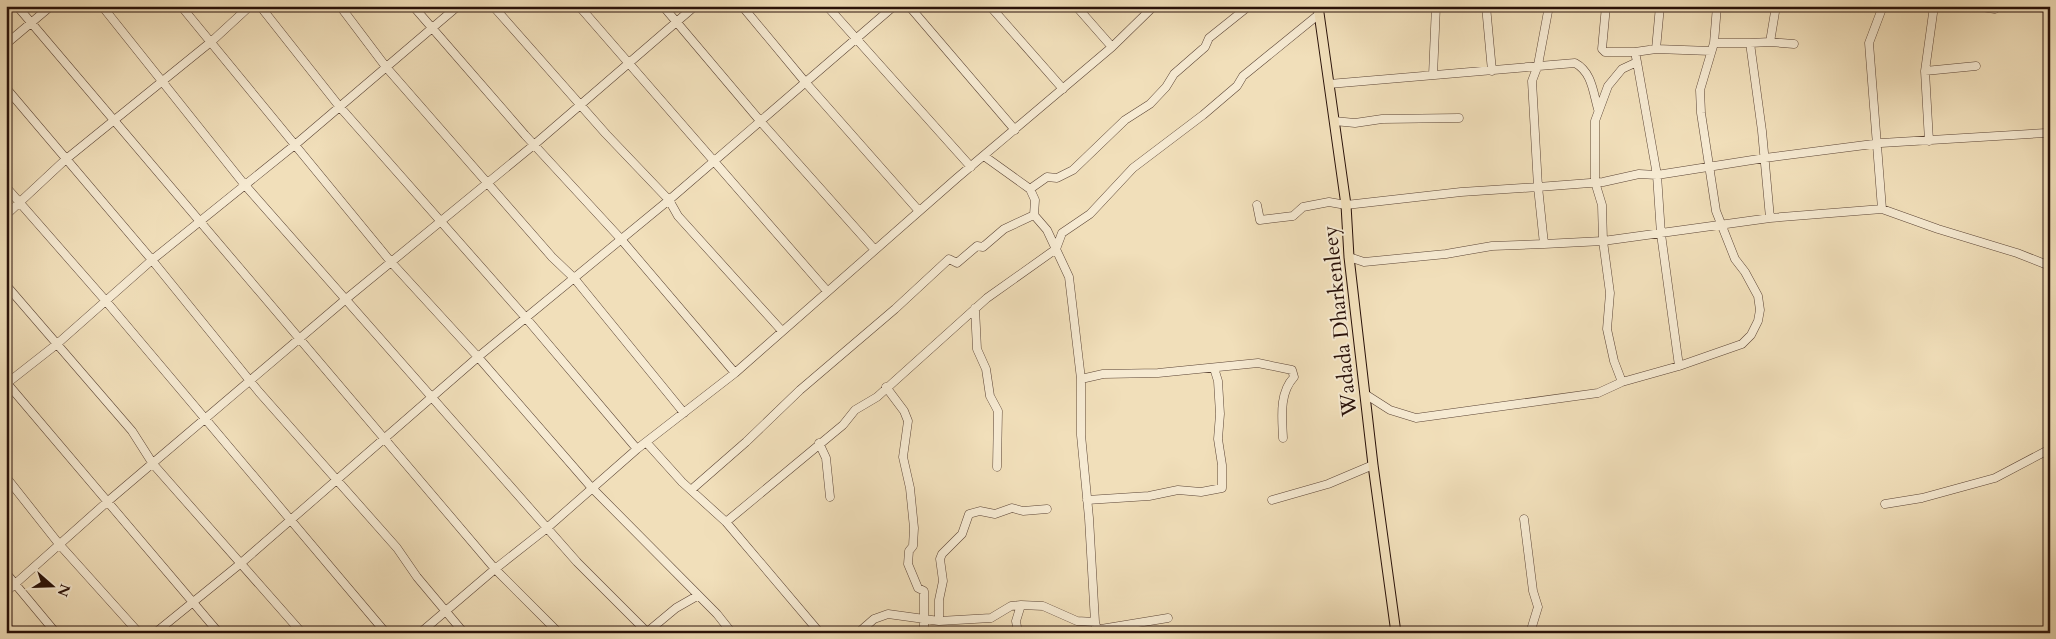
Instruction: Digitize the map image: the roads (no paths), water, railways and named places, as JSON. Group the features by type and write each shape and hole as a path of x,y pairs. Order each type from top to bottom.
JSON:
{"main road":[{"name":"Wadada Dharkenleey","path":"1318,10 1346,205 1373,464 1396,633"}],"street":[{"path":"17,6 198,222 495,569 559,633"},
{"path":"6,44 51,6"},
{"path":"102,6 244,184 577,562 647,632 697,596"},
{"path":"181,6 212,41 391,262 478,357 591,488 717,614 732,633"},
{"path":"6,215 65,160 212,41 250,6"},
{"path":"260,6 339,106 440,223 526,318 637,449"},
{"path":"340,6 386,67 574,278 684,413"},
{"path":"413,6 430,28 620,238 735,373"},
{"path":"219,633 107,502 65,448 7,383 57,344 152,260 296,144 458,6"},
{"path":"493,6 669,200 678,216 782,332"},
{"path":"579,6 827,291"},
{"path":"663,6 761,122 875,250"},
{"path":"6,592 107,502 206,420 346,299 488,183 695,6"},
{"path":"742,6 806,83 919,211"},
{"path":"827,6 971,167"},
{"path":"155,633 192,601 240,564 478,357 714,162 894,6"},
{"path":"909,6 1015,130"},
{"path":"990,6 1063,90"},
{"path":"1076,6 1112,47"},
{"path":"420,633 495,569 547,528 637,449 735,373 919,211 1063,90 1112,47 1154,6"},
{"path":"1030,189 1047,177 1057,178 1073,170 1125,120 1150,104 1174,74 1204,47 1209,38 1249,6"},
{"path":"1433,75 1436,6"},
{"path":"1486,6 1492,71"},
{"path":"1544,244 1538,187 1532,81 1538,65 1540,45 1549,6"},
{"path":"1606,6 1602,49 1605,52 1656,50 1711,51"},
{"path":"1656,50 1660,6"},
{"path":"1365,394 1390,410 1416,418 1598,394 1622,382 1679,366 1742,344 1751,335 1758,321 1760,310 1758,296 1745,272 1735,259 1716,211 1700,98 1714,43 1717,6"},
{"path":"1770,42 1776,6"},
{"path":"1882,208 1870,43 1883,6"},
{"path":"1930,141 1925,71 1934,6"},
{"path":"1975,6 1995,9 2000,6 2050,8"},
{"path":"726,522 886,388 976,308 1056,249 1062,233 1090,214 1133,168 1203,115 1237,86 1243,76 1318,10"},
{"path":"1714,43 1770,42 1794,44"},
{"path":"1750,43 1765,158 1770,218"},
{"path":"1635,52 1657,175 1661,234 1679,366"},
{"path":"1622,382 1614,361 1607,328 1610,292 1603,241 1602,205 1595,182 1595,120 1608,86 1622,69 1638,62"},
{"path":"1329,84 1575,63 1580,65 1590,78 1598,108"},
{"path":"1925,71 1976,66"},
{"path":"6,88 65,160 152,260 250,381 397,548 417,577 464,633"},
{"path":"1334,121 1355,123 1382,119 1459,118"},
{"path":"1257,205 1260,220 1293,216 1303,207 1329,202 1346,205 1461,192 1607,182 1638,174 1657,175 1765,158 1876,144 2046,133"},
{"path":"984,156 1030,189 1035,200 1034,215 1047,230 1069,277 1081,380 1081,435 1096,626"},
{"path":"6,187 106,300 386,633"},
{"path":"1350,257 1364,262 1446,254 1492,246 1603,241 1770,218 1882,208 1938,229 2017,253 2050,266"},
{"path":"692,490 800,390 896,310 949,259 957,263 977,246 984,246 1004,228 1034,215"},
{"path":"6,285 132,431 153,464 302,633"},
{"path":"976,308 978,349 986,369 990,396 998,411 997,467"},
{"path":"1081,380 1087,380 1103,374 1214,368 1258,363 1292,370 1294,377 1287,384 1283,403 1283,438"},
{"path":"1087,500 1149,496 1178,490 1195,492 1222,488 1222,465 1218,439 1220,414 1218,381 1214,368"},
{"path":"886,388 904,410 908,421 904,456 914,528 913,546 909,551 908,564 918,588 924,591 926,618 924,633"},
{"path":"646,442 726,522 820,633"},
{"path":"819,443 826,458 830,498"},
{"path":"1885,504 1922,498 1995,478 2050,449"},
{"path":"1272,500 1328,484 1373,464"},
{"path":"6,477 59,544 139,633"},
{"path":"939,621 938,600 944,581 940,559 942,554 962,534 969,514 980,511 995,514 1012,508 1023,511 1046,509"},
{"path":"1524,519 1533,591 1538,607 1530,633"},
{"path":"6,574 56,633"},
{"path":"858,633 874,619 888,614 939,621 991,618 1011,606 1021,605 1043,606 1077,621 1096,626 1107,633"},
{"path":"1018,633 1016,620 1021,605"},
{"path":"1096,626 1168,618"}]}
